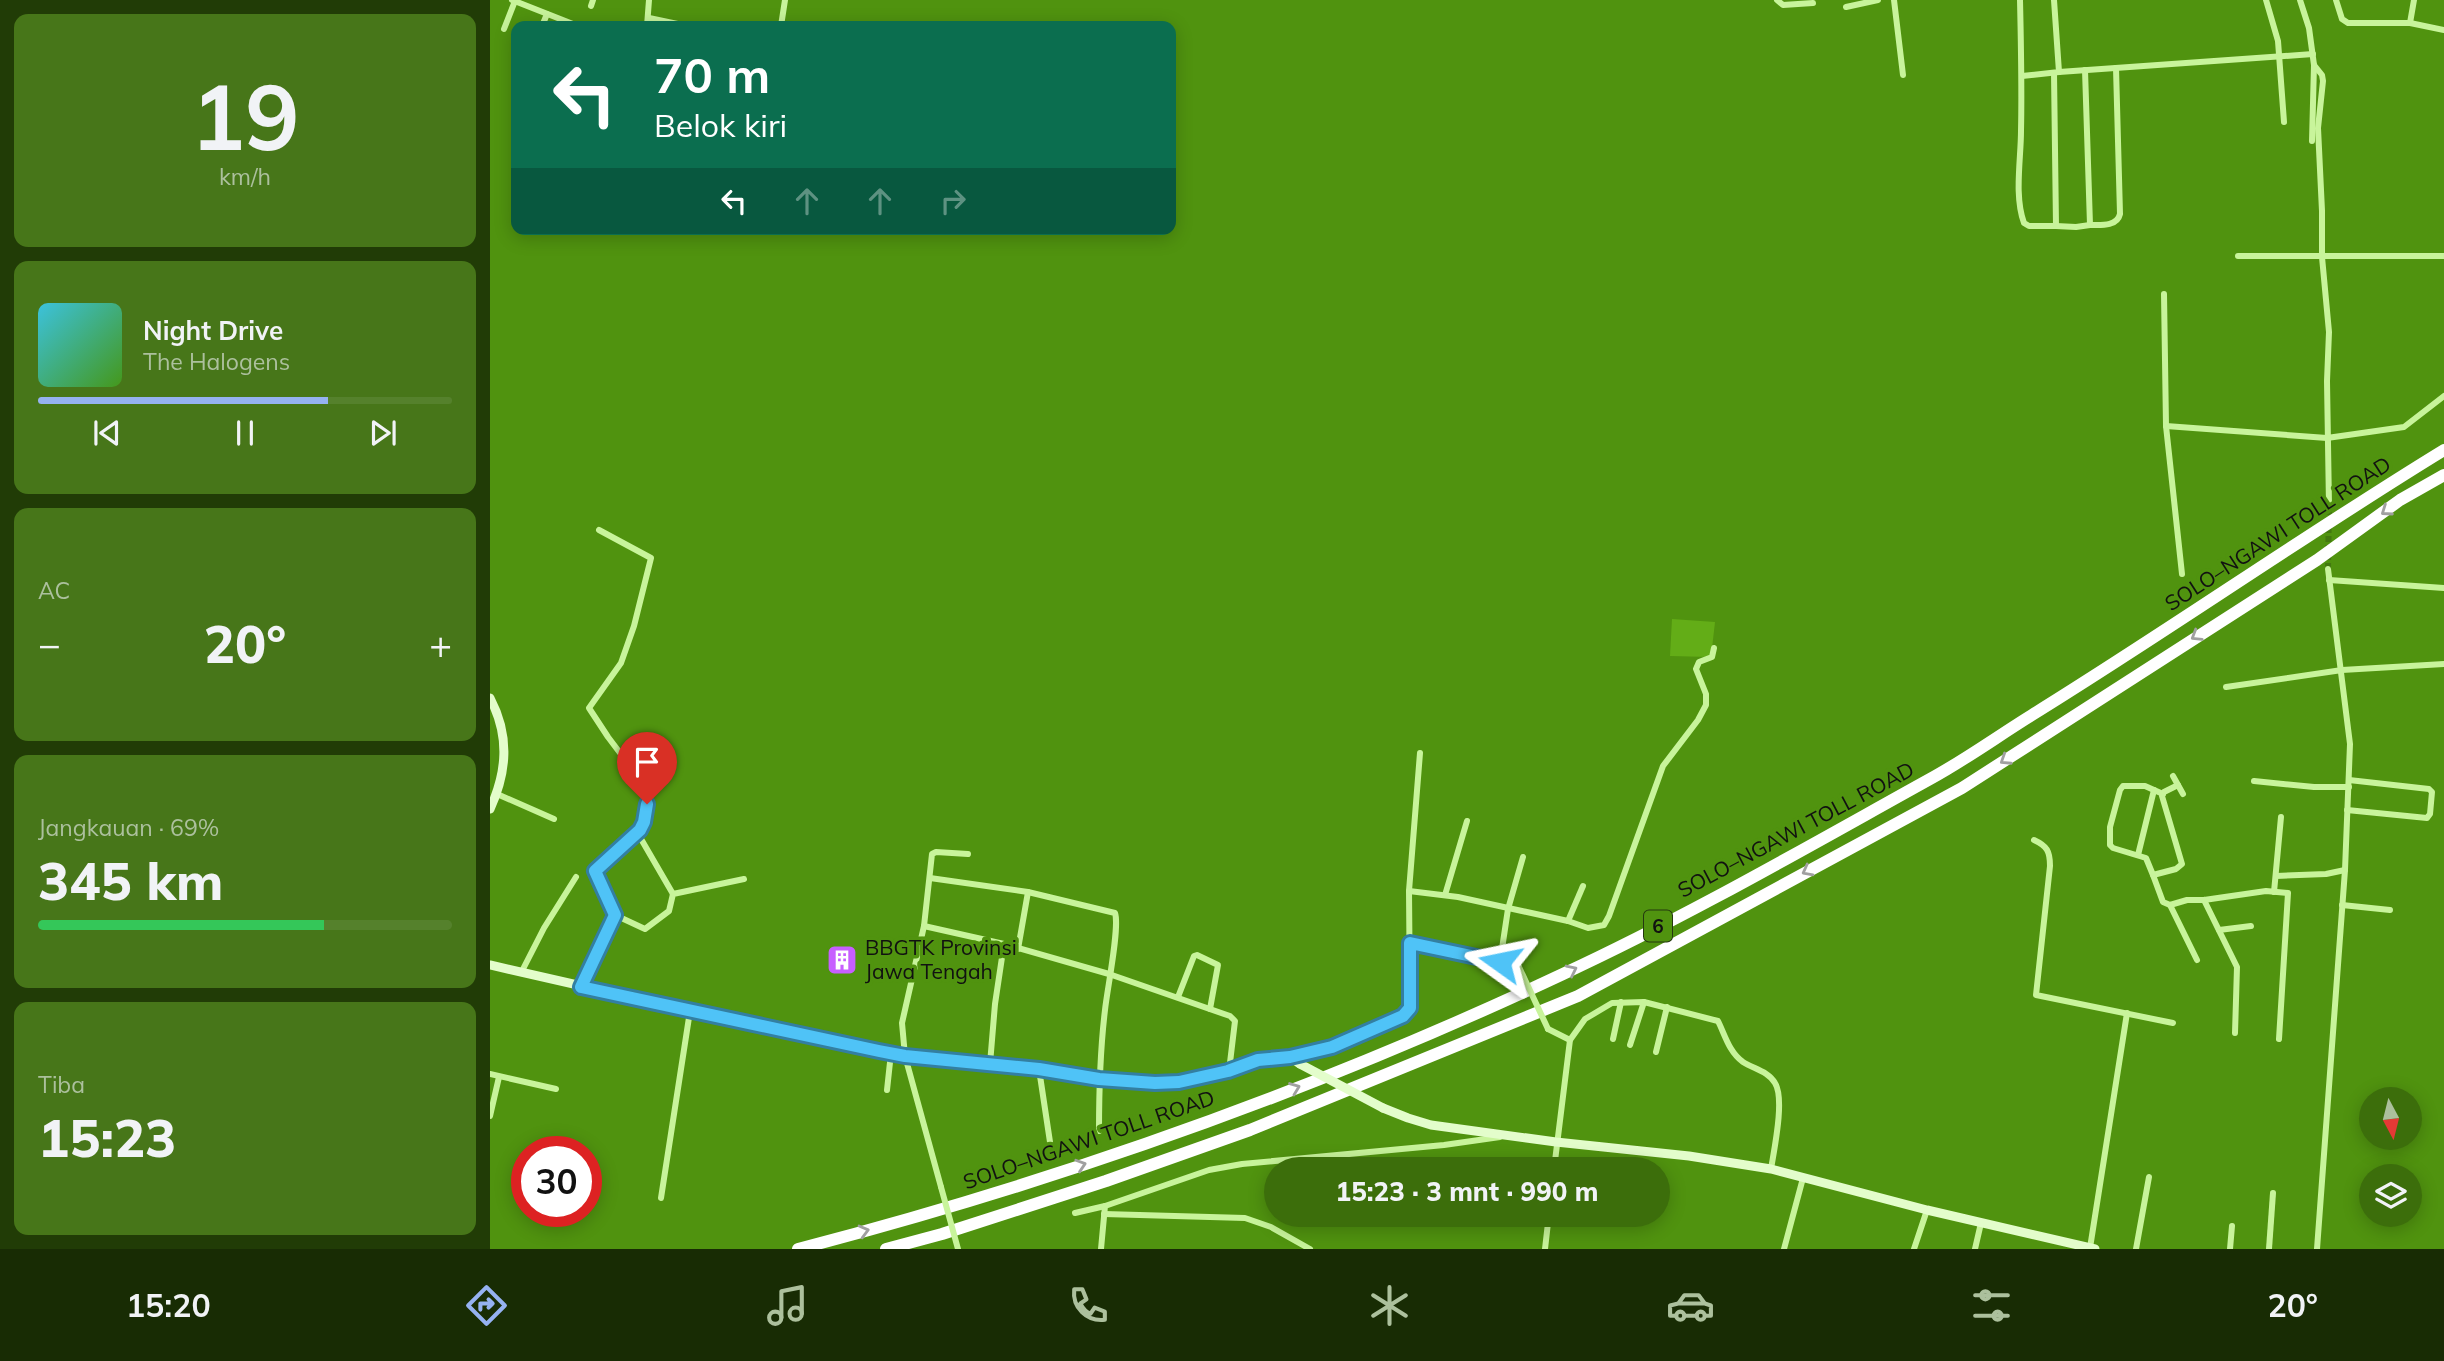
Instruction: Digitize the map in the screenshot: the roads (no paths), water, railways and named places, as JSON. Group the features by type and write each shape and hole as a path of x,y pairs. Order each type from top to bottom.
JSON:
{"highway":[{"name":"SOLO–NGAWI TOLL ROAD","path":"798,1249 939,1212 1216,1118 1417,1038 1562,975 1719,895 1936,776 2444,450"},
{"name":"SOLO–NGAWI TOLL ROAD","path":"886,1249 942,1234 1093,1185 1250,1130 1578,996 1962,788 2317,559 2400,500 2444,475"}],"street":[{"path":"648,21 649,0"},
{"path":"782,21 785,0"},
{"path":"1777,0 1783,5 1813,3"},
{"path":"1846,7 1878,0"},
{"path":"1894,0 1903,75"},
{"path":"2020,0 2021,216 2029,226 2076,228 2114,223 2119,219 2116,68"},
{"path":"2054,0 2056,226"},
{"path":"2266,0 2277,41 2284,122"},
{"path":"2300,0 2309,28 2314,65 2312,141"},
{"path":"2336,0 2342,19 2348,23 2410,23 2444,30"},
{"path":"2410,23 2414,0"},
{"path":"504,29 514,1 565,21"},
{"path":"544,21 547,14"},
{"path":"649,18 663,21"},
{"path":"2022,76 2313,54"},
{"path":"2314,65 2323,81 2318,128 2322,257 2329,332 2329,506"},
{"path":"2085,70 2090,225"},
{"path":"2238,256 2444,256"},
{"path":"2164,294 2166,426 2182,574"},
{"path":"2166,426 2327,438 2403,427 2444,396"},
{"path":"599,530 651,558 634,626 621,663 589,708 645,786 644,822 637,832 595,871 615,915 645,929 669,911 673,894 637,832"},
{"path":"2317,1249 2345,870 2350,732 2329,569"},
{"path":"2329,580 2444,588"},
{"path":"1409,891 1445,895 1568,921 1588,928 1599,927 1606,921 1663,766 1698,720 1706,705 1706,694 1696,669 1699,662 1712,657 1714,648"},
{"path":"2226,687 2342,670 2444,664"},
{"path":"490,698 497,711 505,749 503,776 490,809"},
{"path":"490,964 581,987 905,1056 1039,1069 1099,1079 1179,1082 1228,1071 1258,1060 1290,1057 1346,1042 1408,1013 1409,891 1420,753"},
{"path":"2173,776 2183,794"},
{"path":"2254,781 2314,787 2349,784 2429,789 2432,792 2430,814 2427,818 2347,810"},
{"path":"2163,794 2136,785 2123,786 2110,827 2110,845 2118,851 2138,855 2148,861 2164,904 2274,892 2288,893 2279,1039"},
{"path":"2163,794 2178,785"},
{"path":"2138,855 2154,790"},
{"path":"497,794 554,819"},
{"path":"2153,875 2176,869 2182,864 2163,794"},
{"path":"2274,892 2281,817"},
{"path":"1445,895 1467,821"},
{"path":"2034,840 2045,845 2050,866 2036,995 2172,1023"},
{"path":"958,1249 905,1056 902,1023 924,926 932,855 936,852 968,854"},
{"path":"1500,962 1508,909 1523,857"},
{"path":"2276,876 2326,874 2345,870"},
{"path":"522,973 544,928 576,877"},
{"path":"930,878 1028,892 1115,913 1117,925 1109,974 1099,1079 1099,1131"},
{"path":"673,894 744,879"},
{"path":"1568,921 1583,886"},
{"path":"1018,948 1028,892"},
{"path":"2204,900 2238,974 2235,1033"},
{"path":"2170,905 2197,960"},
{"path":"2342,905 2390,909"},
{"path":"581,987 615,915"},
{"path":"924,926 1004,944 1109,974 1230,1016 1235,1021 1233,1051 1228,1071"},
{"path":"2219,930 2251,926"},
{"path":"1410,943 1520,967 1548,1029 1570,1040"},
{"path":"990,1064 1004,944"},
{"path":"1178,998 1194,956 1197,955 1218,965 1210,1009"},
{"path":"1613,1039 1621,1002"},
{"path":"1555,1157 1570,1040 1586,1019 1600,1008 1621,1002 1644,1002 1717,1021 1731,1051 1773,1080 1777,1086 1778,1124 1771,1169"},
{"path":"1630,1045 1644,1002"},
{"path":"1656,1052 1667,1007"},
{"path":"661,1198 690,1011"},
{"path":"1290,1057 1300,1065 1383,1108 1432,1125 1689,1156 1771,1169 1927,1210 2092,1248 2127,1013"},
{"path":"887,1090 891,1053"},
{"path":"1039,1069 1050,1142"},
{"path":"490,1074 556,1089"},
{"path":"490,1116 499,1077"},
{"path":"1075,1213 1105,1206 1209,1170 1242,1164 1511,1136"},
{"path":"2136,1249 2149,1177"},
{"path":"1784,1249 1803,1178"},
{"path":"2269,1249 2273,1193"},
{"path":"1101,1249 1105,1206"},
{"path":"1914,1249 1927,1210"},
{"path":"1104,1214 1245,1218 1271,1227 1310,1249"},
{"path":"1975,1249 1981,1223"},
{"path":"2230,1249 2232,1226"},
{"path":"1545,1249 1548,1227"}],"tunnel":[{"path":"2328,569 2329,506"}],"place":[{"name":"BBGTK Provinsi Jawa Tengah","path":"842,960"}]}
